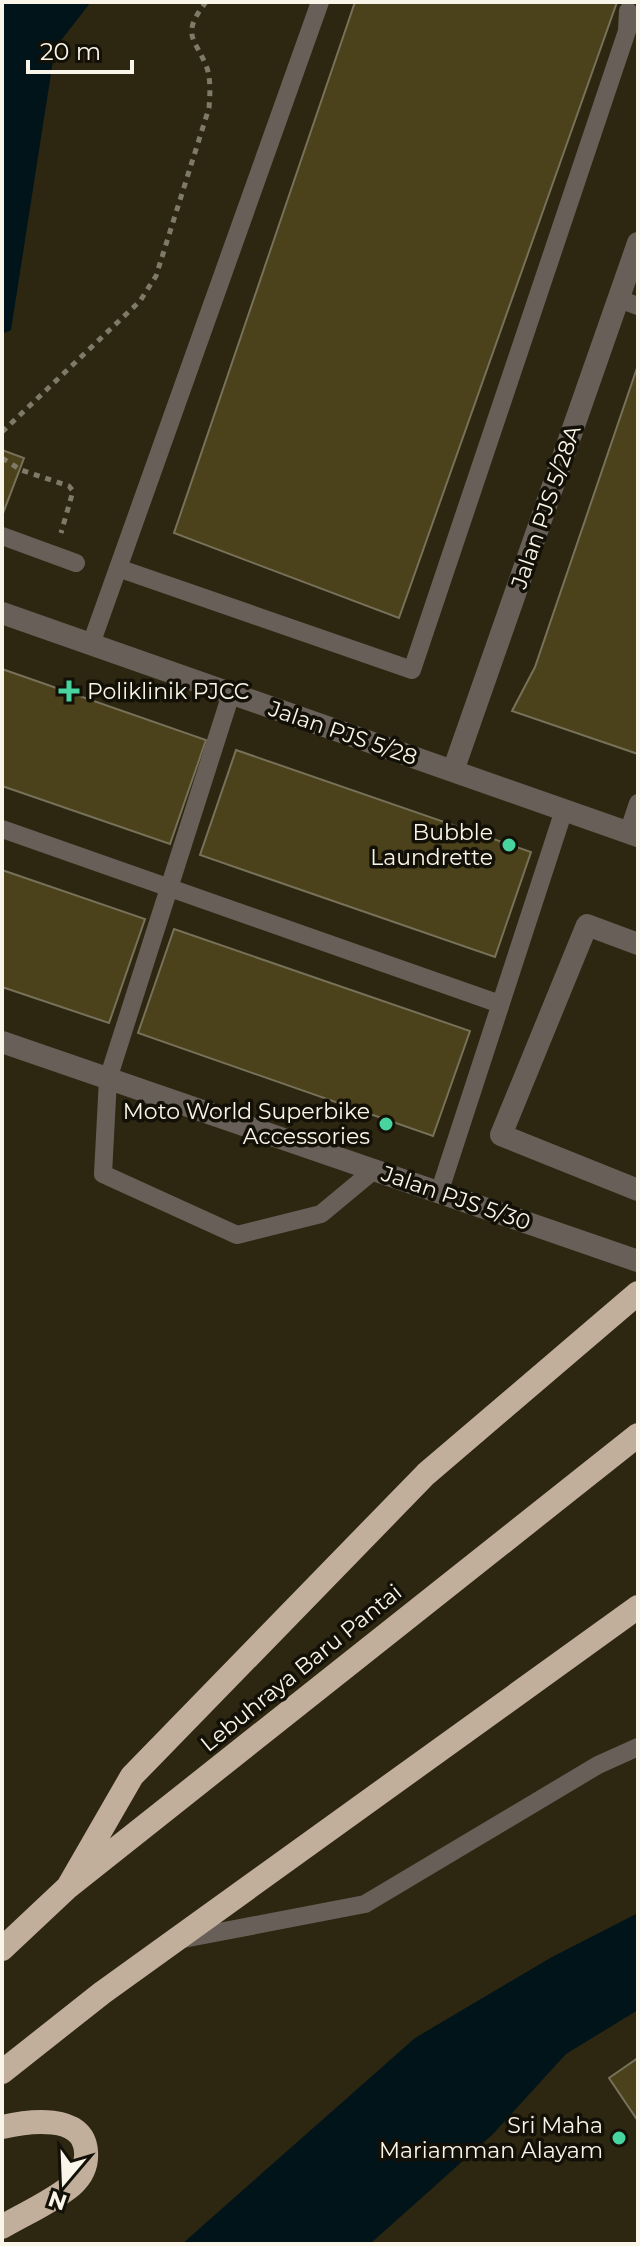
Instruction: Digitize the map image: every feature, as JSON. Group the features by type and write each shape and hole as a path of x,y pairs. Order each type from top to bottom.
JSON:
{"highway":[{"path":"68,1887 132,1776 426,1474 638,1293"},
{"name":"Lebuhraya Baru Pantai","path":"2,1949 68,1887 638,1435"},
{"path":"2,2072 102,1993 638,1607"},
{"path":"2,2127 21,2122 49,2121 70,2126 86,2144 87,2164 72,2184 2,2227"}],"street":[{"name":"Jalan PJS 5/28A","path":"453,771 628,303 638,243"},
{"name":"Jalan PJS 5/28","path":"2,613 633,834"},
{"path":"638,944 587,925 501,1135 638,1190"},
{"name":"Jalan PJS 5/30","path":"2,1042 638,1261"}],"lane":[{"path":"91,644 320,2"},
{"path":"118,568 412,670 627,31 628,11"},
{"path":"2,536 76,563"},
{"path":"231,694 108,1079 103,1174 237,1235 321,1214 374,1170"},
{"path":"633,834 638,803"},
{"path":"439,1193 564,810"},
{"path":"2,829 500,1004"},
{"path":"175,1941 365,1904 598,1765 638,1747"}],"path":[{"path":"2,432 140,301 156,276 209,108 211,88 207,68 194,46 192,31 196,15 206,2"},
{"path":"2,458 21,470 69,486 73,491 54,555"}],"shaded area":[{"path":"2,2 91,2 55,48 11,330 2,334"},
{"path":"638,1913 638,2010 566,2054 493,2134 370,2244 182,2244 415,2038 552,1957"}],"building":[{"path":"355,2 617,2 399,618 174,533"},
{"path":"638,365 638,754 512,711 535,667"},
{"path":"2,450 24,458 2,516"},
{"path":"2,669 206,740 170,844 2,786"},
{"path":"236,750 531,852 495,957 200,855"},
{"path":"2,870 145,919 109,1023 2,987"},
{"path":"174,929 470,1031 433,1136 138,1033"},
{"path":"638,2058 638,2121 609,2078"}],"place":[{"name":"Poliklinik PJCC","path":"69,691"},
{"name":"Bubble Laundrette","path":"509,845"},
{"name":"Moto World Superbike Accessories","path":"386,1124"},
{"name":"Sri Maha Mariamman Alayam","path":"619,2138"}]}
